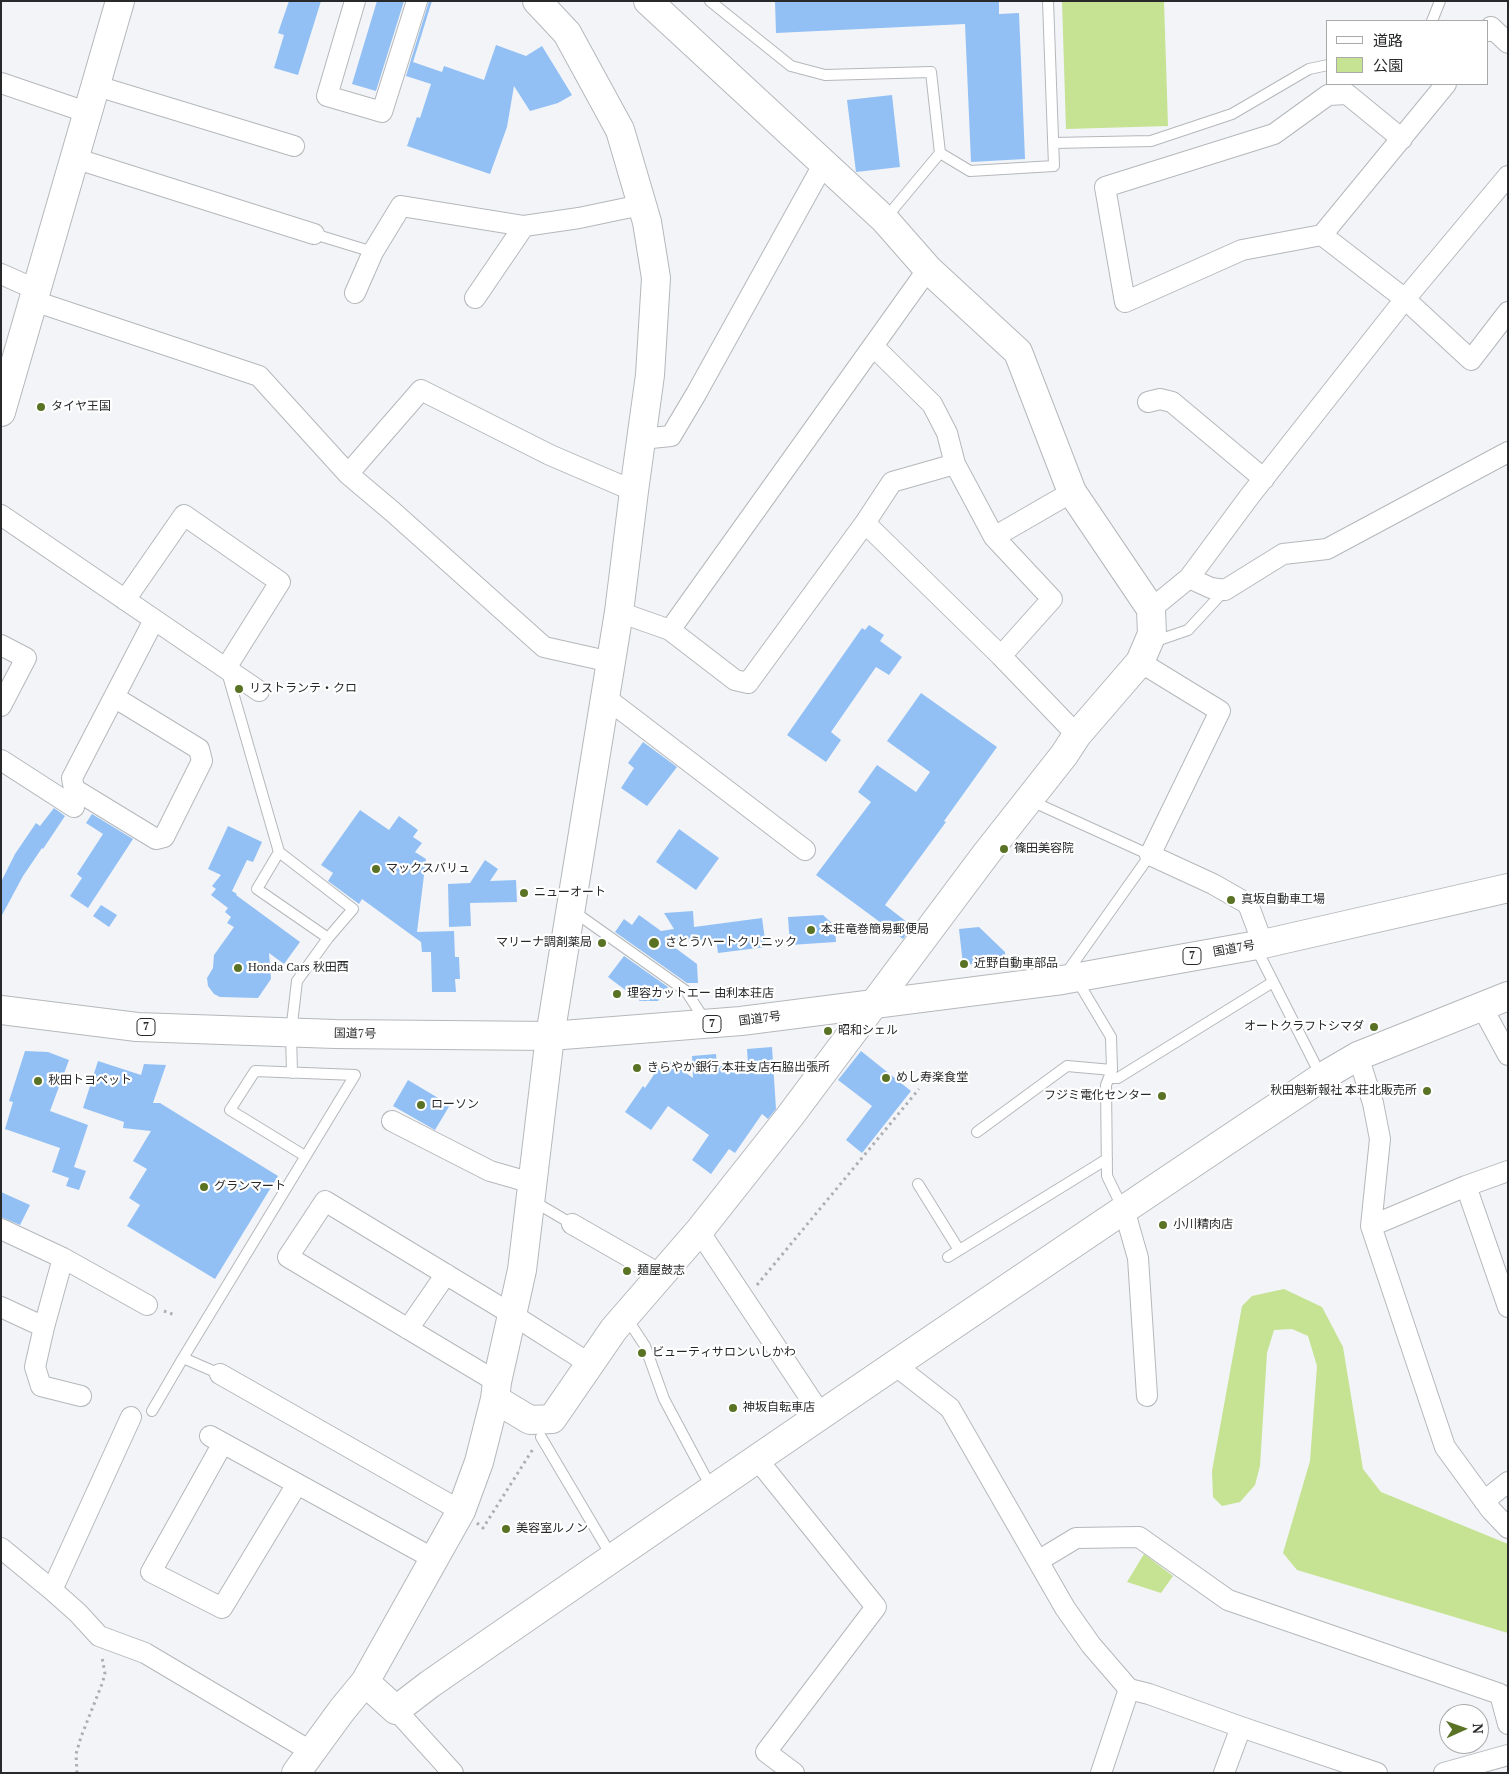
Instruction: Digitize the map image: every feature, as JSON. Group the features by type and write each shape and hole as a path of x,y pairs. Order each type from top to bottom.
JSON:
{"main road":[{"path":"1,412 9,353 36,295 120,1"},
{"path":"304,1762 365,1682 461,1511 479,1462 522,1270 550,1036 572,911 619,612 650,375 656,278 647,222 620,130 567,32 536,1"},
{"path":"496,1391 530,1420 552,1419 614,1329 699,1231 790,1116 980,862 1064,755 1077,735 1144,653 1152,634 1151,609 1072,492 1018,352 928,269 885,220 648,1"},
{"name":"国道7号","path":"1,1010 137,1027 291,1032 550,1036 708,1024 872,1005 1068,978 1258,945 1508,888"},
{"path":"365,1682 396,1710 430,1684 612,1558 1322,1077 1358,1056 1508,996"}],"street":[{"path":"355,1 328,96 382,112 417,1"},
{"path":"1489,30 1491,27 1508,43"},
{"path":"1,83 89,113"},
{"path":"1402,139 1347,94 1328,95 1274,134 1105,187 1125,302 1242,250 1322,235 1402,139 1445,85"},
{"path":"97,86 294,146"},
{"path":"74,158 314,234"},
{"path":"641,439 671,436 824,163"},
{"path":"1151,609 1189,578 1405,299 1508,176"},
{"path":"355,293 373,252 401,206 524,226 579,218 641,204"},
{"path":"475,298 524,226"},
{"path":"1322,235 1405,299 1471,360 1508,312"},
{"path":"670,630 928,269"},
{"path":"1,274 36,295 259,376 348,474 544,647 611,662"},
{"path":"874,347 932,404 947,433 955,464 994,537 1052,599 1000,656"},
{"path":"348,474 421,390 550,455 634,491"},
{"path":"1148,402 1160,399 1172,402 1264,479"},
{"path":"1189,578 1211,588 1225,590 1283,554 1327,549 1508,452"},
{"path":"619,612 670,630 735,680 748,683 865,523 892,482 955,464"},
{"path":"994,537 1072,492"},
{"path":"1,515 259,691"},
{"path":"125,600 184,515 280,582 226,668"},
{"path":"865,523 1077,735"},
{"path":"114,697 199,749 202,760 164,837 156,839 74,789 72,778 114,697 154,620"},
{"path":"1,645 26,658 1,706"},
{"path":"1144,653 1220,711 1150,854 1213,884 1248,904 1258,945"},
{"path":"606,698 805,850"},
{"path":"1,760 74,807"},
{"path":"1482,1007 1508,1055"},
{"path":"1358,1056 1373,1103 1380,1139 1371,1226 1445,1447 1484,1501 1508,1528"},
{"path":"392,1121 531,1191"},
{"path":"1371,1226 1466,1186 1508,1171"},
{"path":"1466,1186 1508,1307"},
{"path":"496,1391 408,1329 288,1257 325,1202 446,1274 590,1364"},
{"path":"1124,1210 1138,1258 1146,1396"},
{"path":"572,1224 661,1275"},
{"path":"1,1229 63,1258 147,1305"},
{"path":"699,1231 822,1416"},
{"path":"63,1258 35,1367 42,1386 81,1396"},
{"path":"408,1329 446,1274"},
{"path":"1,1307 44,1327"},
{"path":"895,1365 950,1408 1065,1608 1091,1645 1129,1689 1149,1694 1377,1773"},
{"path":"220,1374 461,1511"},
{"path":"52,1590 131,1417"},
{"path":"297,1484 222,1608 151,1572 217,1440 434,1559"},
{"path":"757,1459 876,1607 766,1752 794,1773"},
{"path":"1484,1501 1508,1482"},
{"path":"1038,1561 1076,1538 1139,1537 1228,1600 1500,1694 1508,1724"},
{"path":"1,1548 78,1613 99,1636 145,1653 304,1762"},
{"path":"1102,1773 1129,1689"},
{"path":"396,1710 453,1773"},
{"path":"1224,1773 1242,1727"},
{"path":"1444,1773 1508,1755"}],"lane":[{"path":"710,1 791,66 825,75 931,72 940,153 885,220"},
{"path":"940,153 970,171 1054,166 1048,1"},
{"path":"1432,20 1440,1"},
{"path":"1053,143 1151,141 1232,114 1309,69 1326,65"},
{"path":"314,234 373,252"},
{"path":"1144,653 1188,630 1225,590"},
{"path":"226,668 279,852 353,909 328,938 297,981 291,1032 292,1073"},
{"path":"1028,800 1150,854 1068,978 1111,1037 1110,1074 1106,1085 1107,1176 1124,1210"},
{"path":"279,852 258,889 328,938"},
{"path":"572,911 686,991 708,1024"},
{"path":"1258,945 1274,982 1322,1077"},
{"path":"977,1132 1067,1066 1110,1074 1118,1078 1274,982"},
{"path":"152,1411 355,1075 255,1071 230,1110 305,1156"},
{"path":"948,1257 1107,1159"},
{"path":"918,1184 959,1250"},
{"path":"531,1191 572,1224"},
{"path":"626,1316 645,1346 664,1399 712,1490"},
{"path":"183,1358 220,1374"},
{"path":"541,1437 612,1558"}],"path":[{"path":"745,1299 919,1089"},
{"path":"461,1511 483,1528 541,1437"},
{"path":"76,1773 78,1745 105,1674 99,1636"}],"green space":[{"path":"1062,1 1164,1 1168,126 1066,129"},
{"path":"1284,1289 1322,1307 1343,1347 1363,1469 1381,1492 1508,1544 1508,1633 1297,1570 1283,1553 1310,1461 1317,1366 1308,1336 1292,1329 1274,1330 1267,1353 1260,1466 1255,1485 1240,1502 1222,1506 1213,1497 1212,1471 1242,1306 1252,1296"},
{"path":"1144,1554 1173,1576 1161,1593 1127,1582"}],"building":[{"path":"289,1 321,1 298,75 274,68 284,35 278,33"},
{"path":"377,1 404,1 376,91 352,84"},
{"path":"429,1 432,1 413,62 442,72 444,66 484,80 496,45 526,56 542,46 572,95 558,103 530,111 514,86 507,127 490,174 407,146 417,117 420,118 431,84 406,76"},
{"path":"775,1 999,1 999,14 1019,13 1025,159 971,162 965,24 776,33"},
{"path":"892,95 900,167 856,172 847,100"},
{"path":"869,625 884,635 880,641 902,657 889,675 876,667 831,732 841,740 826,762 787,735 862,628 865,630"},
{"path":"921,693 997,747 944,821 946,822 885,905 912,926 903,939 816,875 871,802 858,792 877,765 916,792 930,772 887,741"},
{"path":"643,742 677,767 647,806 621,788 634,768 628,763"},
{"path":"54,808 65,816 23,876 1,917 1,882 15,854 36,823 40,826"},
{"name":"マックスバリュ","path":"360,810 389,830 399,816 418,830 413,837 422,843 415,852 426,859 417,932 454,931 455,957 459,957 460,979 455,979 456,992 432,992 431,952 422,952 421,942 362,899 359,904 328,881 333,873 321,865"},
{"path":"92,814 133,839 88,908 70,896 82,878 77,874 103,834 86,823"},
{"path":"228,826 262,842 253,862 247,860 232,891 300,942 284,964 269,953 271,979 258,998 220,997 214,994 208,986 207,978 213,968 214,955 234,927 227,923 231,917 225,912 228,908 211,895 216,889 212,886 221,875 208,869"},
{"path":"679,829 719,858 696,890 656,862"},
{"path":"485,860 498,869 490,881 516,880 517,902 470,903 471,926 449,927 448,884 470,883"},
{"path":"101,905 117,915 109,927 93,916"},
{"path":"693,911 694,927 762,918 766,947 718,953 716,939 666,941 697,964 698,983 687,983 615,932 624,919 632,925 639,915 661,931 674,929 664,913"},
{"path":"823,915 835,926 836,942 790,945 788,917"},
{"path":"979,927 1005,952 1006,961 963,965 959,929"},
{"path":"624,956 668,987 658,1001 640,1001 608,977"},
{"path":"772,1047 776,1109 768,1119 762,1114 735,1153 729,1149 711,1174 692,1160 709,1135 668,1106 651,1130 625,1112 643,1086 645,1088 661,1064 669,1061 693,1078 692,1056 716,1054 717,1066 748,1064 747,1049"},
{"name":"秋田トヨペット","path":"25,1051 48,1052 69,1060 50,1111 88,1125 74,1167 86,1171 79,1190 66,1186 69,1178 52,1172 60,1148 5,1129 13,1102 9,1101"},
{"path":"861,1051 911,1091 862,1153 846,1140 872,1106 838,1080"},
{"name":"グランマート","path":"98,1061 141,1075 144,1064 166,1065 153,1103 160,1103 278,1176 215,1279 127,1226 140,1205 129,1198 147,1169 133,1161 151,1131 123,1128 124,1122 83,1108"},
{"name":"ローソン","path":"408,1080 450,1105 435,1130 393,1106"},
{"path":"1,1192 30,1205 20,1225 1,1217"}],"place":[{"name":"タイヤ王国","path":"41,407"},
{"name":"リストランテ・クロ","path":"239,689"},
{"name":"篠田美容院","path":"1004,849"},
{"name":"マックスバリュ","path":"376,869"},
{"name":"ニューオート","path":"524,893"},
{"name":"真坂自動車工場","path":"1231,900"},
{"name":"本荘竜巻簡易郵便局","path":"811,930"},
{"name":"マリーナ調剤薬局","path":"602,943"},
{"name":"さとうハートクリニック","path":"654,943"},
{"name":"近野自動車部品","path":"964,964"},
{"name":"Honda Cars 秋田西","path":"238,968"},
{"name":"理容カットエー 由利本荘店","path":"617,994"},
{"name":"オートクラフトシマダ","path":"1374,1027"},
{"name":"昭和シェル","path":"828,1031"},
{"name":"きらやか銀行 本荘支店石脇出張所","path":"637,1068"},
{"name":"めし寿楽食堂","path":"886,1078"},
{"name":"秋田トヨペット","path":"38,1081"},
{"name":"秋田魁新報社 本荘北販売所","path":"1427,1091"},
{"name":"フジミ電化センター","path":"1162,1096"},
{"name":"ローソン","path":"421,1105"},
{"name":"グランマート","path":"204,1187"},
{"name":"小川精肉店","path":"1163,1225"},
{"name":"麺屋鼓志","path":"627,1271"},
{"name":"ビューティサロンいしかわ","path":"642,1353"},
{"name":"神坂自転車店","path":"733,1408"},
{"name":"美容室ルノン","path":"506,1529"}]}
